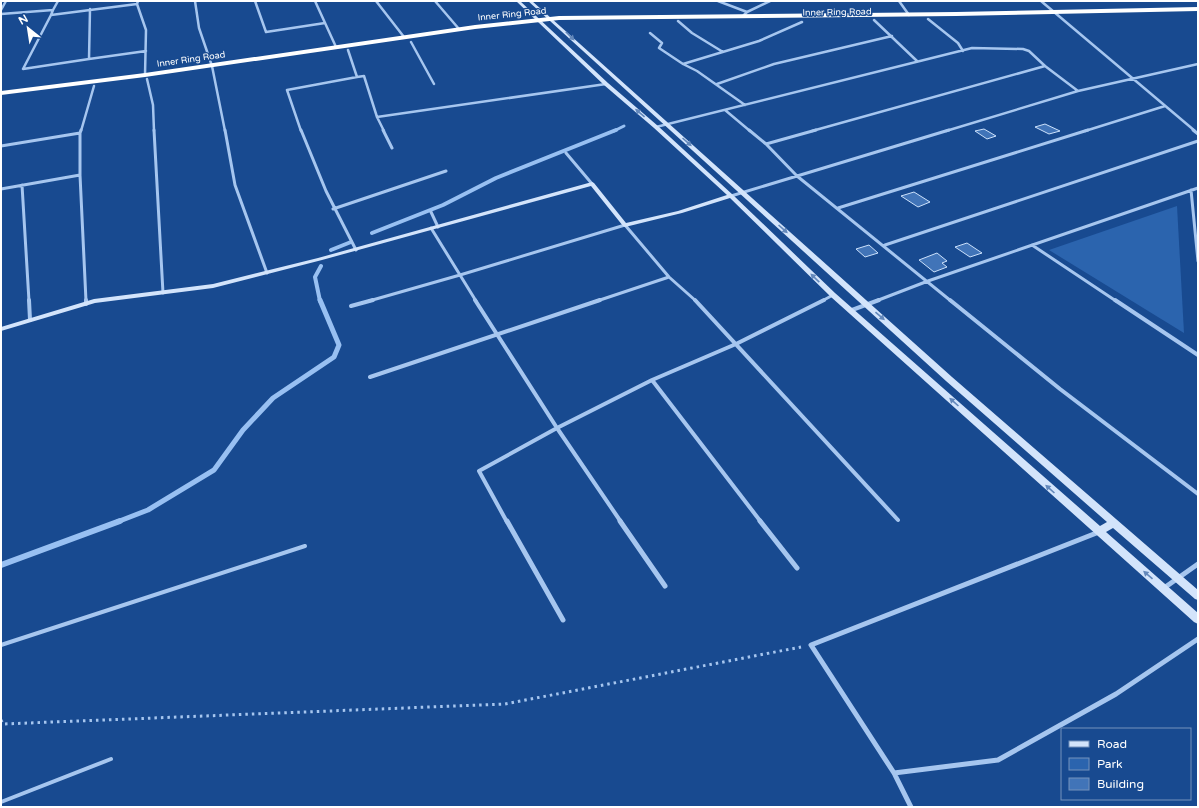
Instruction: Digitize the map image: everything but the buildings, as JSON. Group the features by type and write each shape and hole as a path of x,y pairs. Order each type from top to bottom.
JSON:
{"highway":[{"name":"Inner Ring Road","path":"1,93 146,77 557,24 678,21 802,22 1057,15 1198,9"},
{"name":"Inner Ring Road","path":"212,68 336,47 459,29 551,19 745,14 908,13 1198,15"},
{"name":"Inner Ring Road","path":"1,97 94,86 146,77"}],"street":[{"path":"1,10 6,1"},
{"path":"58,1 23,69 146,51"},
{"path":"195,1 199,28 212,68 225,125 235,185 267,273"},
{"path":"255,1 266,32 325,23"},
{"path":"315,1 336,47"},
{"path":"376,1 404,37"},
{"path":"436,1 459,29"},
{"path":"518,1 606,84 656,127 731,196 833,295 852,310 1198,619"},
{"path":"530,1 668,124 866,305 1198,596"},
{"path":"718,1 745,14 770,1"},
{"path":"899,1 908,13"},
{"path":"1041,1 1198,134"},
{"path":"50,15 138,2 146,30 146,77 153,105 163,293"},
{"path":"1,14 54,10"},
{"path":"89,59 90,10"},
{"path":"928,19 958,43 963,51"},
{"path":"874,20 917,61"},
{"path":"678,21 692,33 723,52"},
{"path":"683,64 786,31 802,22"},
{"path":"650,33 662,43 659,48 717,84 745,105"},
{"path":"717,84 774,64 892,36"},
{"path":"411,42 434,84"},
{"path":"656,127 917,61 985,47 1023,49 1029,51 1045,66 1078,92"},
{"path":"348,50 357,77"},
{"path":"351,306 625,225 680,212 1078,92 1198,64"},
{"path":"766,144 1045,66"},
{"path":"356,250 333,209 304,141 287,90 364,76 377,117 392,148"},
{"path":"377,117 621,83"},
{"path":"86,304 80,175 80,133 94,86"},
{"path":"838,208 1165,106"},
{"path":"725,110 766,144 797,176 1060,389 1198,494"},
{"path":"1,146 80,133"},
{"path":"885,246 1198,141"},
{"path":"566,153 669,276 700,304 898,520"},
{"path":"333,209 446,171"},
{"path":"1,189 80,175"},
{"path":"22,185 30,320"},
{"path":"1,329 86,304 213,286 267,273 593,185"},
{"path":"852,310 928,281 1198,188"},
{"path":"1191,190 1198,261"},
{"path":"431,212 435,227 460,275 496,334 557,428 665,586"},
{"path":"1032,245 1198,355"},
{"path":"370,378 669,276"},
{"path":"563,620 479,471 557,428 652,380 736,344 833,295 850,290"},
{"path":"652,380 797,568"},
{"path":"911,807 894,772 811,645 1099,532 1113,523"},
{"path":"1164,588 1198,564"},
{"path":"894,772 998,760 1116,694 1198,639"}],"lane":[{"path":"1,645 305,546"},
{"path":"1,802 111,759"}],"path":[{"path":"1,720 3,724 505,704 811,645"}],"green space":[{"path":"1177,206 1184,333 1049,250"}],"waterway":[{"path":"616,130 624,126"},
{"path":"372,233 443,205 496,178 616,130"},
{"path":"331,250 351,242"},
{"path":"320,301 315,277 321,266"},
{"path":"117,522 148,510 214,470 243,430 273,398 334,357 339,345 320,300"},
{"path":"1,565 120,521"}]}
